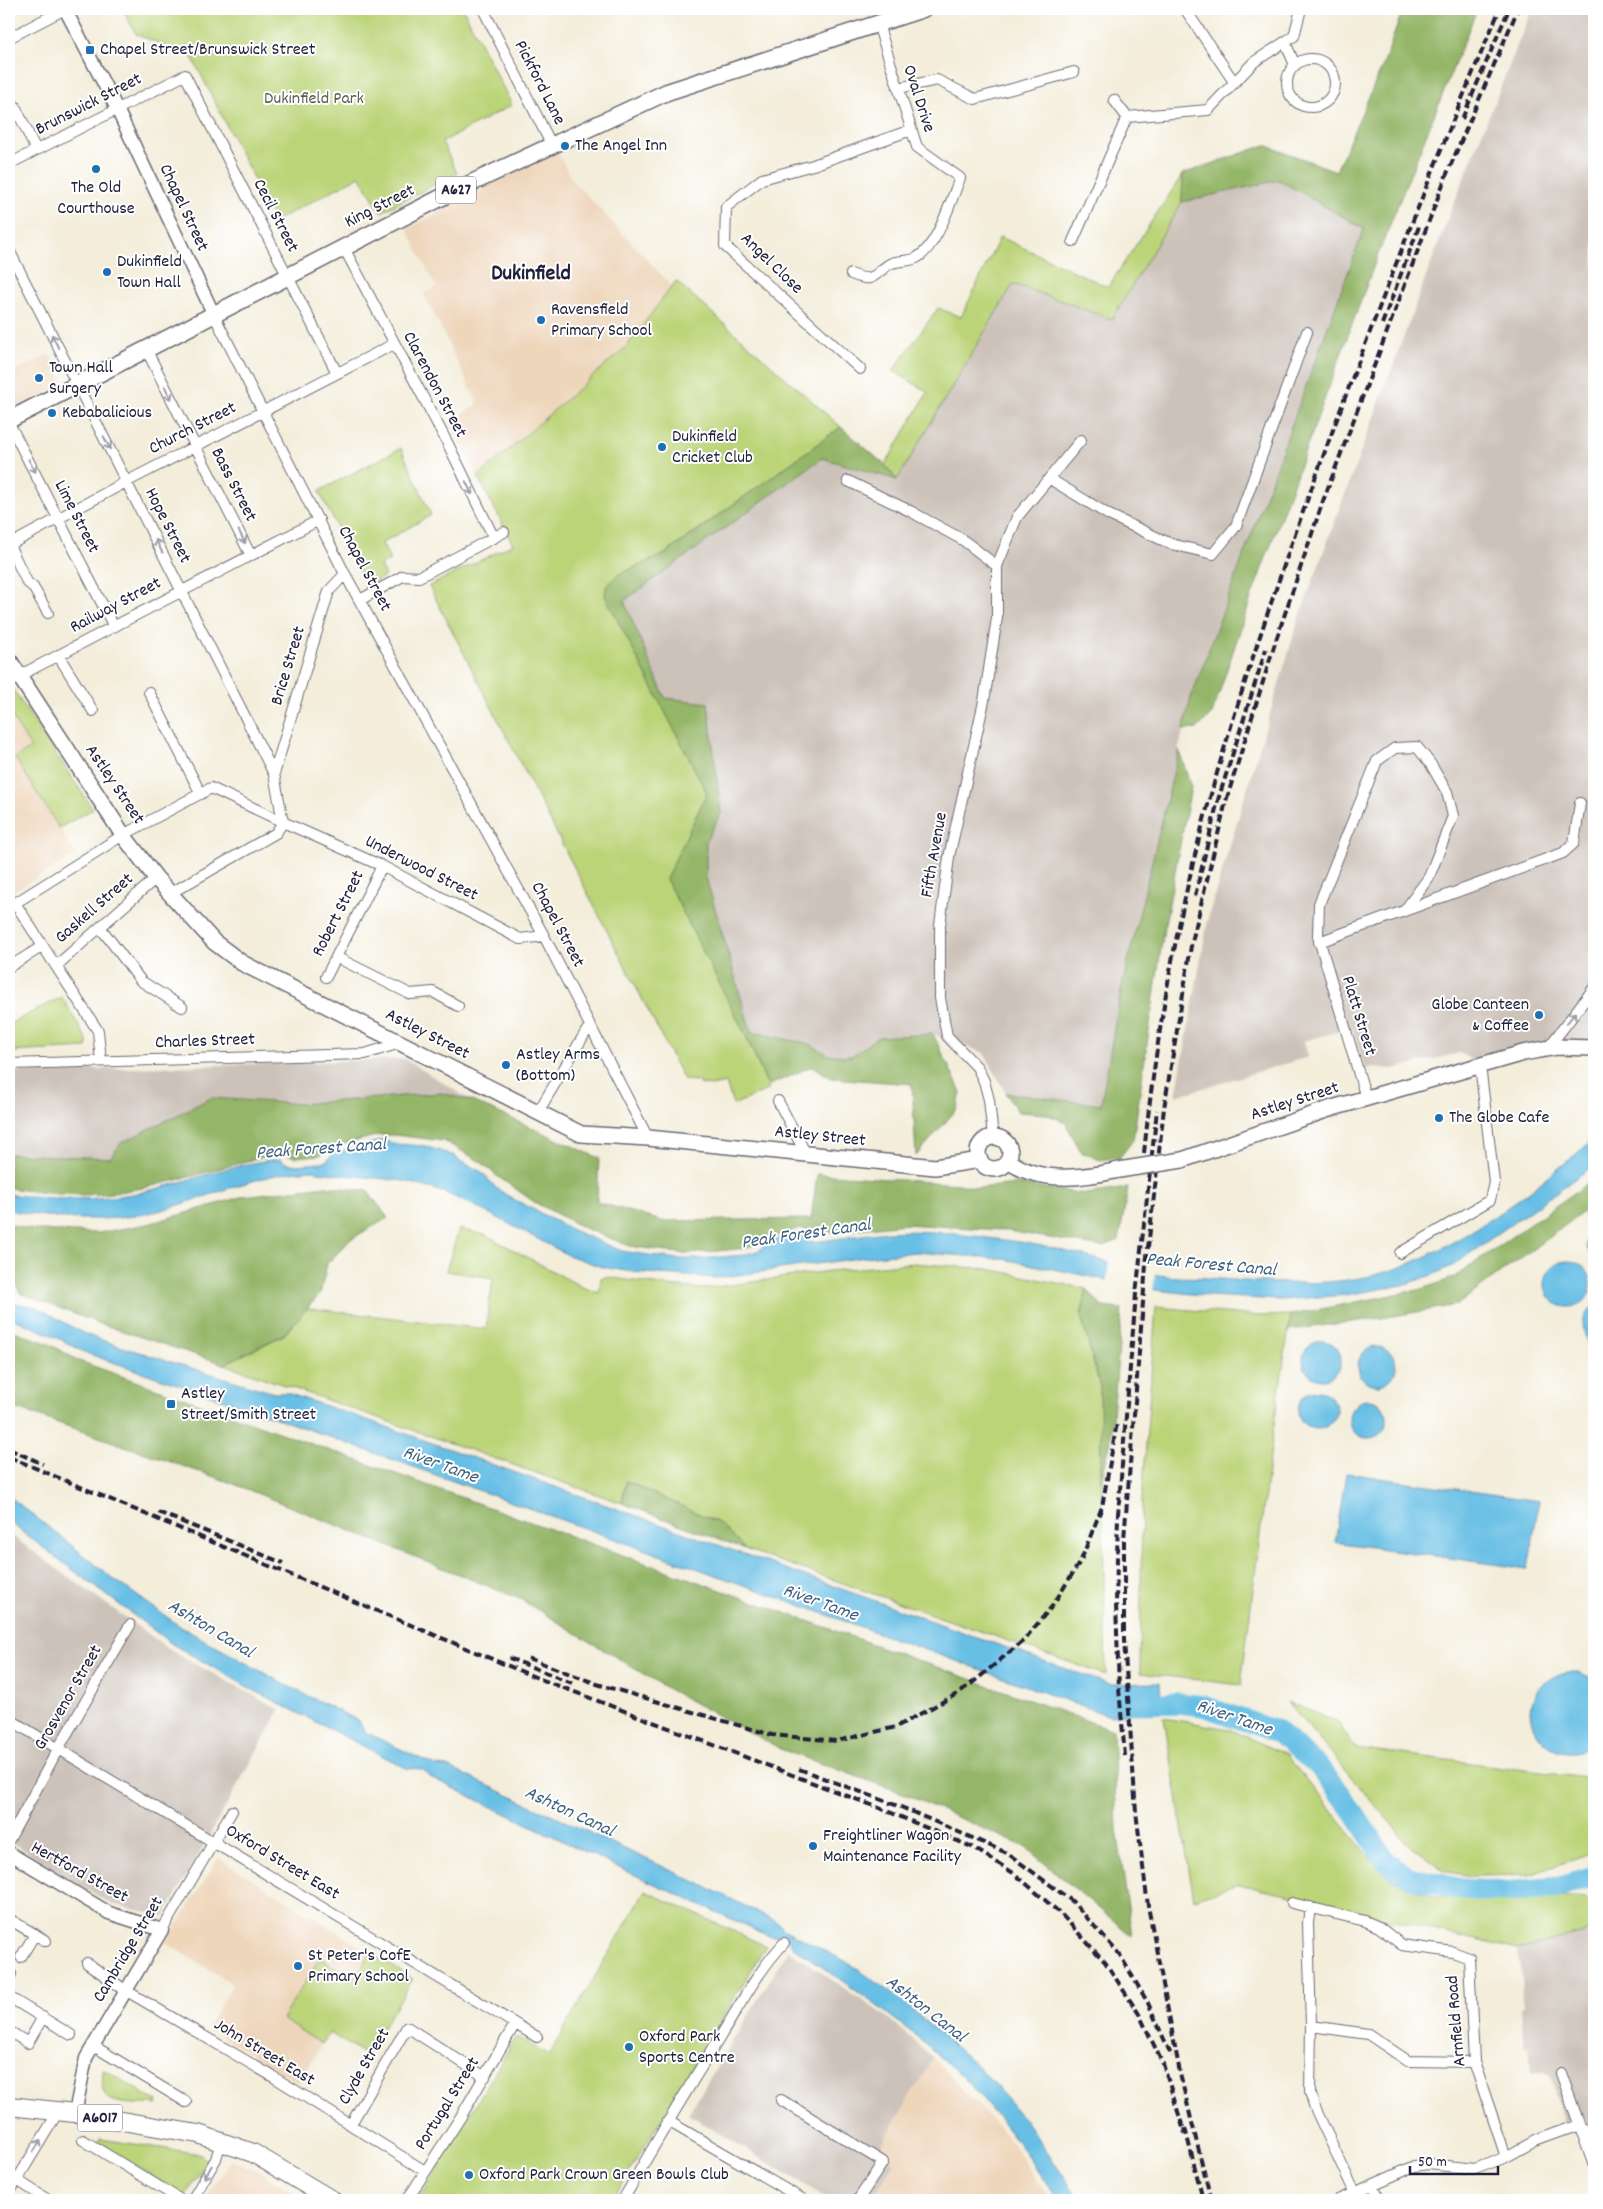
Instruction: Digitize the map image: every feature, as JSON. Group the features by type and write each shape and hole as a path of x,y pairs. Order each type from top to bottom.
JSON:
{"highway":[{"name":"A6017","path":"9,2106 67,2112 198,2134 253,2153 332,2200"}],"main road":[{"name":"King Street","path":"9,421 77,384 450,193 667,92 878,24 899,13 924,9"},
{"name":"Astley Street","path":"9,660 14,678 156,878 214,942 242,963 581,1134 648,1138 935,1167 980,1160"},
{"name":"Astley Street","path":"1009,1161 1015,1166 1058,1177 1081,1177 1182,1160 1366,1098 1480,1066 1548,1048 1594,1048"},
{"path":"998,1137 1006,1142 1010,1151 1009,1161 1002,1168 987,1168 980,1160 979,1150 984,1141 998,1137"}],"street":[{"path":"9,38 65,9"},
{"name":"Chapel Street","path":"65,9 117,109 214,315 345,574 544,936 648,1138"},
{"name":"Pickford Lane","path":"484,9 552,146"},
{"path":"1185,9 1234,82"},
{"path":"1127,117 1208,110 1254,62 1294,36 1301,9"},
{"name":"Oval Drive","path":"850,274 868,278 882,272 890,264 917,258 930,246 960,178 917,148 878,24"},
{"path":"1285,42 1295,65"},
{"path":"1306,59 1314,59 1330,67 1334,74 1335,88 1332,96 1325,104 1317,107 1305,107 1291,97 1287,89 1287,80 1289,72 1295,65 1306,59"},
{"path":"898,88 937,80 975,99 1074,72"},
{"name":"Brunswick Street","path":"9,164 185,75"},
{"name":"Cecil Street","path":"185,75 337,373"},
{"path":"1114,100 1127,117"},
{"path":"15,106 36,150"},
{"path":"1073,241 1127,117"},
{"name":"Angel Close","path":"860,369 726,246 726,207 762,179 813,165 911,130"},
{"name":"Clarendon Street","path":"344,248 448,444 494,538"},
{"name":"Hope Street","path":"9,250 274,774 284,822"},
{"path":"1050,479 1110,515 1153,536 1171,544 1213,554 1236,526 1307,332"},
{"name":"Church Street","path":"9,545 126,482 394,344"},
{"name":"Bass Street","path":"146,349 250,554"},
{"name":"Lime Street","path":"9,421 114,627"},
{"path":"848,481 910,511 962,540 997,566 1017,517 1081,440"},
{"name":"Railway Street","path":"14,678 250,554 319,520"},
{"path":"360,600 402,576 419,577 504,532"},
{"path":"9,545 27,582 33,587 48,613"},
{"name":"Fifth Avenue","path":"993,1137 989,1100 984,1081 977,1067 947,1036 940,998 939,952 940,925 949,857 984,701 998,618 997,566"},
{"name":"Brice Street","path":"274,774 329,591 345,574"},
{"path":"58,655 93,711"},
{"path":"101,1061 98,1031 43,946 12,905 124,835 201,794 149,692"},
{"name":"Platt Street","path":"1366,1098 1319,942 1319,904 1377,761 1395,748 1417,747 1430,763 1448,792 1453,816 1429,877 1406,910"},
{"name":"Underwood Street","path":"201,794 211,788 382,866 520,939 544,936"},
{"path":"1319,942 1563,853 1574,843 1580,803"},
{"path":"169,894 276,833 284,822"},
{"name":"Robert Street","path":"326,977 382,866"},
{"name":"Gaskell Street","path":"56,966 156,878"},
{"path":"100,927 141,981 182,1007"},
{"path":"9,968 43,946"},
{"path":"336,957 410,994 433,992 458,1006"},
{"path":"1548,1048 1594,988"},
{"path":"538,1112 590,1025"},
{"name":"Charles Street","path":"9,1064 364,1054 400,1043"},
{"path":"1400,1253 1490,1200 1494,1182 1480,1066"},
{"path":"778,1101 806,1154"},
{"name":"Grosvenor Street","path":"9,1840 58,1749 130,1625"},
{"name":"Oxford Street East","path":"9,1718 537,2037"},
{"name":"Cambridge Street","path":"9,2193 67,2112 92,2046 232,1811"},
{"name":"Hertford Street","path":"9,1853 109,1914 162,1930"},
{"name":"Arnfield Road","path":"1292,1903 1365,1921 1379,1927 1402,1945 1453,1952 1469,1958 1474,2062 1506,2157"},
{"path":"1310,1907 1308,1923 1311,2026 1310,2092 1315,2108 1355,2193"},
{"path":"9,1919 46,1941"},
{"path":"21,1957 35,1934"},
{"path":"623,2200 668,2120 768,1961 784,1943"},
{"name":"John Street East","path":"87,1963 125,1990 351,2124 425,2171"},
{"path":"9,1997 71,2034"},
{"path":"9,2032 28,2043 43,2017"},
{"name":"Portugal Street","path":"407,2200 485,2077 515,2024"},
{"path":"1311,2026 1368,2034 1408,2061 1474,2062"},
{"name":"Clyde Street","path":"351,2124 407,2027 485,2077"},
{"path":"92,2046 186,2102"},
{"path":"1561,2073 1594,2166"},
{"path":"781,2100 883,2162 858,2200"},
{"path":"668,2120 804,2200"},
{"path":"1338,2200 1415,2166 1428,2164 1474,2169 1506,2157 1535,2141 1581,2128 1594,2128"},
{"path":"83,2140 181,2200"},
{"path":"192,2200 216,2159 222,2142"},
{"path":"17,2180 48,2200"},
{"path":"1373,2186 1380,2200"}],"shaded area":[{"path":"1532,9 1594,9 1594,1048 1480,1065 1459,1053 1394,1069 1365,1068 1352,1028 1304,1041 1308,1057 1176,1096 1209,914 1299,618 1446,223"},
{"name":"Ravensfield Primary School","path":"556,150 573,181 672,286 627,346 478,477 450,422 478,404 424,294 436,287 407,229"},
{"path":"1279,180 1364,229 1191,698 1121,990 1101,1106 1006,1093 984,1053 933,1034 878,1037 852,1056 828,1055 810,1044 751,1032 706,878 706,841 721,813 665,698 624,601 822,458 897,479 1013,284 1112,319 1182,202"},
{"path":"49,354 64,384 9,412 9,373"},
{"path":"9,712 31,748 15,758 76,854 9,894"},
{"path":"405,1059 472,1101 441,1093 301,1104 211,1098 121,1143 110,1158 9,1154 9,1072"},
{"path":"9,1534 173,1652 280,1710 164,1916 111,1904 9,1841"},
{"name":"St Peter's CofE Primary School","path":"218,1858 413,1979 366,2055 329,2033 298,2083 207,2027 233,1984 166,1943"},
{"path":"1594,1929 1594,2145 1584,2117 1564,2124 1551,2077 1543,2072 1531,2073 1528,2046 1524,2046 1521,2007 1524,2006 1518,1950"},
{"path":"788,1950 888,2018 933,2058 877,2152 894,2162 872,2200 830,2200 688,2114"},
{"path":"933,2058 1007,2136 1050,2200 872,2200 894,2162 877,2152"},
{"path":"231,2160 257,2170 304,2200 213,2200 206,2197"}],"green space":[{"name":"Dukinfield Park","path":"123,9 463,9 512,105 442,142 457,173 381,212 360,176 275,221 192,57 136,34"},
{"path":"1403,9 1477,9 1377,257 1251,598 1212,714 1197,729 1183,730 1191,698 1364,229 1279,180 1182,202 1183,174 1265,145 1336,171 1384,63"},
{"path":"1183,174 1182,202 1112,319 1013,284 897,480 885,465 928,392 893,371 938,308 961,317 1000,237 1108,287"},
{"path":"676,281 841,427 606,596 707,793 666,879 745,1034 769,1089 733,1105 726,1083 711,1086 699,1084 699,1081 684,1080 429,586 513,544 478,477 627,346"},
{"path":"841,427 885,465 897,480 822,458 624,601 665,698 708,703 721,813 706,841 706,878 751,1032 810,1044 828,1055 852,1056 878,1037 933,1034 961,1092 957,1109 916,1156 912,1084 831,1078 812,1066 768,1086 745,1034 666,879 707,793 605,596 606,587 617,575 665,554"},
{"path":"401,448 431,515 382,543 390,560 380,566 385,576 367,586 319,491"},
{"path":"13,690 93,809 59,828 15,758 31,748 9,712 9,692"},
{"path":"1179,750 1191,787 1163,935 1133,1140 1120,1157 1100,1160 1081,1152 1065,1122 1046,1114 1018,1112 1006,1093 1101,1105 1121,990"},
{"path":"62,997 87,1040 87,1048 9,1052 9,1024"},
{"path":"441,1093 472,1101 599,1158 597,1202 662,1221 811,1219 817,1174 959,1184 978,1188 1016,1184 1086,1194 1128,1188 1119,1240 1102,1247 1002,1230 905,1224 820,1233 800,1228 759,1242 748,1248 686,1254 630,1246 584,1228 536,1203 497,1176 481,1162 444,1141 395,1135 380,1135 332,1147 320,1155 296,1157 280,1153 168,1182 123,1191 77,1195 9,1188 9,1154 110,1158 121,1143 211,1098 301,1104"},
{"path":"1594,1179 1594,1204 1457,1305 1382,1318 1289,1330 1291,1315 1422,1289 1453,1278"},
{"path":"326,1186 368,1191 388,1218 351,1239 327,1264 320,1294 284,1334 224,1364 98,1323 20,1293 9,1264 9,1224 34,1230 98,1233 148,1224 244,1196"},
{"path":"459,1229 486,1235 582,1287 599,1293 601,1278 606,1277 702,1289 829,1271 913,1263 988,1269 1087,1289 1081,1316 1100,1387 1106,1675 745,1549 719,1523 626,1481 622,1503 224,1364 284,1335 307,1308 486,1329 493,1278 446,1271"},
{"path":"1087,1289 1102,1307 1122,1309 1111,1440 1101,1482 1100,1387 1081,1316"},
{"path":"1156,1307 1259,1316 1291,1315 1273,1431 1241,1685 1140,1673 1142,1500"},
{"path":"9,1329 49,1344 79,1361 1113,1730 1117,1829 1132,1936 1025,1847 900,1792 783,1750 670,1690 520,1599 229,1482 9,1406"},
{"path":"626,1481 719,1523 745,1549 622,1503"},
{"path":"1287,1702 1337,1721 1355,1748 1594,1779 1594,1852 1529,1875 1471,1876 1443,1871 1411,1847"},
{"path":"1164,1718 1229,1729 1286,1755 1374,1863 1393,1880 1437,1897 1551,1896 1585,1899 1594,1903 1594,1929 1518,1950 1239,1884 1194,1899"},
{"name":"Oxford Park Sports Centre","path":"645,1891 766,1946 612,2200 419,2200 516,2037 549,2055"},
{"path":"371,1953 413,1979 366,2055 330,2033 322,2044 282,2019 320,1958 354,1980"},
{"path":"103,2069 158,2102 157,2105 128,2104 107,2097 103,2088"},
{"path":"100,2139 201,2154 207,2160 185,2197 98,2143"}],"water":[{"path":"1594,1139 1594,1165 1454,1265 1403,1285 1346,1295 1279,1300 1210,1296 1155,1290 1004,1259 916,1252 873,1256 716,1278 632,1272 602,1267 568,1255 477,1207 443,1192 404,1181 317,1172 315,1170 272,1176 166,1209 128,1217 60,1218 9,1210 9,1194 67,1199 125,1195 144,1192 236,1167 266,1161 281,1159 285,1163 297,1165 319,1163 326,1161 334,1153 384,1140 394,1144 425,1146 455,1156 458,1160 482,1172 496,1188 508,1196 572,1230 622,1251 648,1255 677,1259 699,1259 744,1255 760,1250 766,1243 798,1233 805,1235 809,1241 814,1242 879,1233 919,1231 1030,1244 1167,1276 1280,1283 1329,1282 1378,1274 1401,1267 1453,1242 1502,1211"},
{"path":"1594,1227 1594,1260 1586,1244 1588,1235"},
{"path":"1568,1261 1581,1265 1587,1271 1591,1284 1587,1297 1581,1303 1568,1307 1555,1303 1549,1297 1545,1284 1549,1271 1555,1265"},
{"path":"9,1289 14,1303 37,1307 85,1334 119,1346 274,1393 287,1393 376,1423 1097,1680 1110,1684 1160,1683 1162,1709 1110,1716 265,1414 86,1353 54,1336 9,1317"},
{"path":"1594,1307 1594,1348 1585,1338 1582,1328 1585,1317"},
{"path":"1322,1341 1335,1347 1341,1360 1335,1373 1322,1379 1309,1373 1303,1360 1309,1347"},
{"path":"1377,1347 1390,1353 1396,1366 1390,1379 1377,1385 1364,1379 1358,1366 1364,1353"},
{"path":"1317,1391 1330,1397 1336,1410 1330,1423 1317,1429 1304,1423 1298,1410 1304,1397"},
{"path":"1368,1400 1381,1406 1387,1419 1381,1432 1368,1438 1355,1432 1349,1419 1355,1406"},
{"path":"1346,1473 1539,1501 1528,1569 1335,1542"},
{"path":"9,1496 115,1580 181,1627 286,1685 359,1721 365,1732 436,1766 448,1767 696,1882 776,1921 785,1930 845,1961 903,2002 982,2070 1025,2120 1080,2200 1058,2200 997,2116 955,2070 896,2020 792,1946 790,1940 783,1936 771,1937 615,1866 430,1777 423,1770 408,1769 253,1690 172,1644 9,1522"},
{"path":"1565,1672 1578,1672 1594,1679 1594,1745 1574,1752 1557,1750 1544,1741 1534,1728 1531,1712 1534,1696 1545,1682"}],"pier":[{"path":"1109,1259 1155,1272 1153,1292 1107,1282"}],"waterway":[{"name":"River Tame","path":"1134,1704 1178,1703 1203,1706 1278,1732 1320,1768 1355,1814 1385,1860 1409,1877 1461,1889 1505,1892 1560,1887 1594,1877"}],"railway":[{"path":"1144,1153 1149,1105 1172,961 1192,866 1232,723 1281,575 1352,379 1424,193 1500,9"},
{"path":"1462,119 1509,9"},
{"path":"1211,2200 1181,2078 1148,1906 1136,1812 1124,1640 1124,1539 1146,1265 1164,1108 1191,946 1226,801 1275,643 1323,501 1446,176 1518,9"},
{"path":"1382,324 1420,224"},
{"path":"1195,896 1218,800 1266,649"},
{"path":"1125,1756 1119,1689 1116,1604 1118,1514 1136,1294 1157,1110"},
{"path":"528,1658 597,1684 772,1735 837,1741 896,1727 957,1694 976,1680 1024,1640 1053,1605 1081,1560 1102,1507 1117,1423"},
{"path":"9,1449 43,1464"},
{"path":"9,1457 535,1677 887,1811 974,1848 1015,1874 1061,1914 1105,1962 1139,2014 1163,2064 1185,2134"},
{"path":"158,1512 283,1563"},
{"path":"509,1658 572,1683"},
{"path":"799,1769 901,1807 1007,1853 1072,1901 1120,1955 1148,2003 1172,2057"},
{"path":"1185,2128 1203,2200"}],"place":[{"name":"Chapel Street/Brunswick Street","path":"90,50"},
{"name":"The Angel Inn","path":"565,146"},
{"name":"The Old Courthouse","path":"96,169"},
{"name":"Dukinfield Town Hall","path":"107,272"},
{"name":"Ravensfield Primary School","path":"541,320"},
{"name":"Town Hall Surgery","path":"39,378"},
{"name":"Kebabalicious","path":"52,413"},
{"name":"Dukinfield Cricket Club","path":"662,447"},
{"name":"Globe Canteen & Coffee","path":"1539,1015"},
{"name":"Astley Arms (Bottom)","path":"506,1065"},
{"name":"The Globe Cafe","path":"1439,1118"},
{"name":"Astley Street/Smith Street","path":"171,1404"},
{"name":"Freightliner Wagon Maintenance Facility","path":"813,1846"},
{"name":"St Peter's CofE Primary School","path":"298,1966"},
{"name":"Oxford Park Sports Centre","path":"629,2047"},
{"name":"Oxford Park Crown Green Bowls Club","path":"469,2175"}],"district":[{"name":"Dukinfield","path":"531,274"}],"water label":[{"name":"Peak Forest Canal","path":"321,1150"},
{"name":"Peak Forest Canal","path":"806,1235"},
{"name":"Peak Forest Canal","path":"1211,1266"},
{"name":"Ashton Canal","path":"210,1630"},
{"name":"Ashton Canal","path":"569,1813"},
{"name":"Ashton Canal","path":"925,2010"}]}
